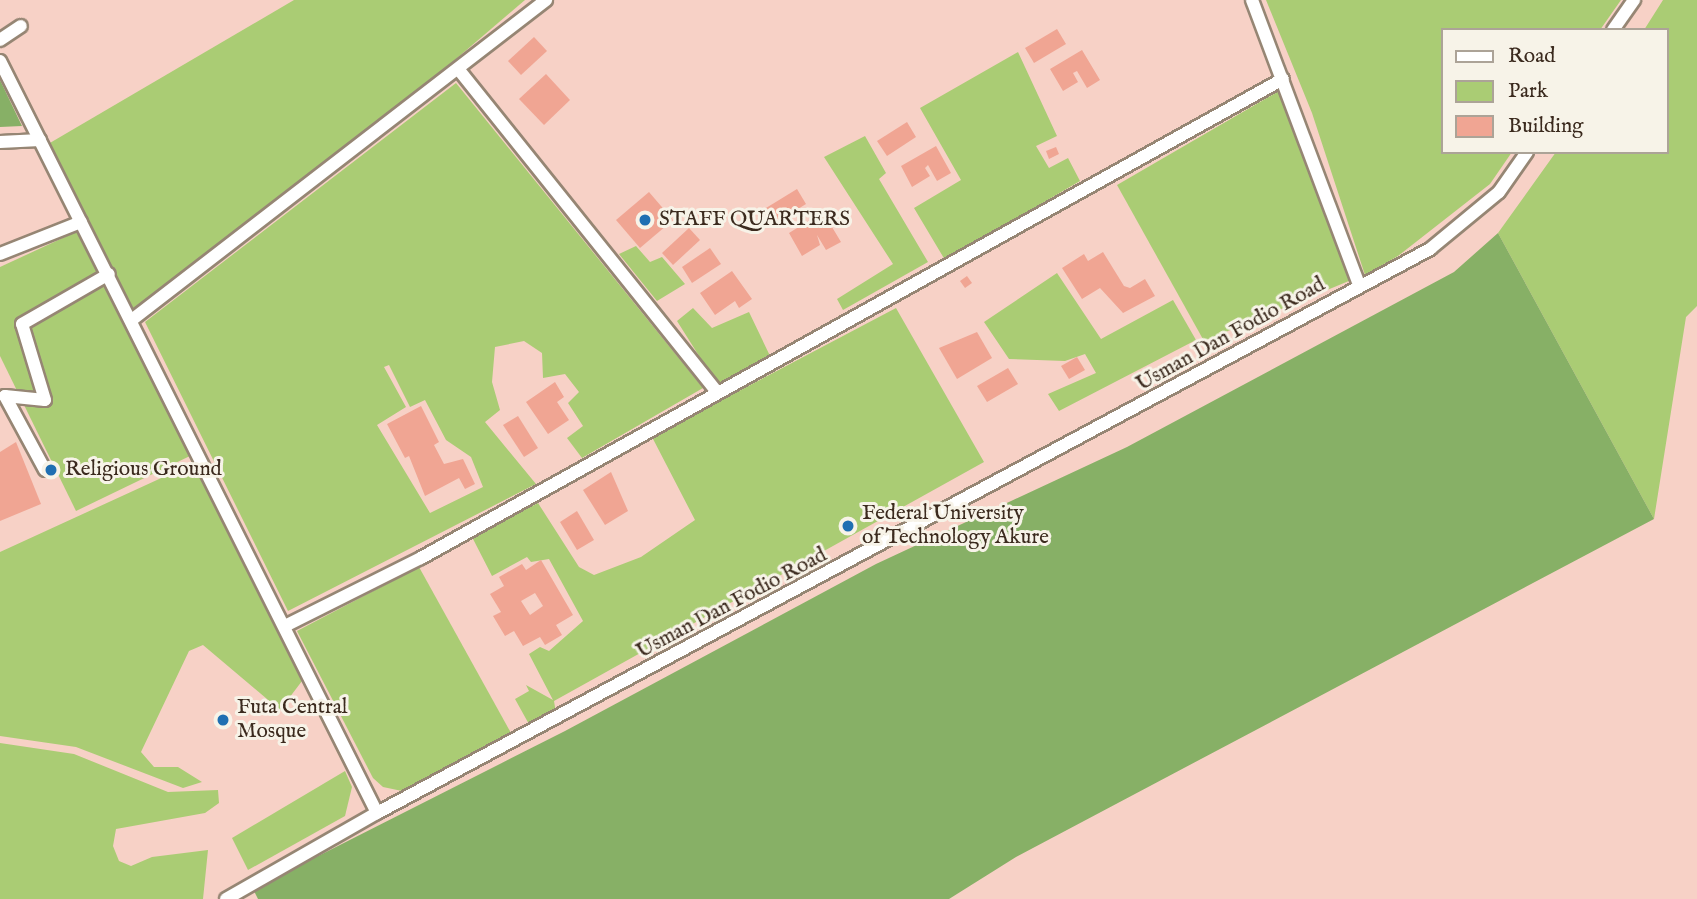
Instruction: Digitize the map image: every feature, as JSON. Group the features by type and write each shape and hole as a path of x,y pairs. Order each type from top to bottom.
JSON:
{"street":[{"path":"133,319 459,70 546,0"},
{"path":"1252,0 1359,285"},
{"path":"1614,28 1634,0"},
{"path":"0,40 21,26"},
{"path":"0,61 133,319 377,813"},
{"path":"459,70 717,392"},
{"path":"285,626 421,558 1283,79"},
{"path":"0,142 40,140"},
{"name":"Usman Dan Fodio Road","path":"226,899 377,813 1088,435 1359,285 1430,249 1468,221 1499,192 1526,154"},
{"path":"0,254 81,222"},
{"path":"45,470 5,396 45,400 22,324 109,274"}],"shaded area":[{"name":"Federal University of Technology Akure","path":"0,0 1697,0 1697,899 0,899"}],"green space":[{"path":"294,0 525,0 303,190 135,318 43,147"},
{"path":"1266,0 1621,0 1601,28 1442,28 1442,154 1511,154 1490,184 1398,256 1365,275 1312,113"},
{"path":"1663,0 1697,0 1697,306 1686,317 1654,519 1498,233 1555,154 1669,154 1669,28 1645,28"},
{"path":"1018,52 1057,136 1036,146 1049,168 1068,158 1080,181 945,260 914,208 961,180 920,108"},
{"path":"0,80 22,126 0,127"},
{"path":"456,83 703,388 582,458 567,438 583,426 568,403 579,392 565,374 543,378 542,353 524,341 495,347 492,382 500,410 485,422 536,484 288,611 145,322","holes":["389,365 410,407 425,400 446,440 471,457 483,487 430,513 377,425 406,407 384,367"]},
{"path":"1286,87 1356,278 1204,341 1117,185"},
{"path":"865,136 886,173 879,179 928,262 843,310 837,299 893,264 824,157"},
{"path":"80,230 192,455 76,511 0,356 0,267"},
{"path":"1498,233 1654,519 1016,857 949,899 258,899 253,889 565,731 876,564 1127,447 1454,272"},
{"path":"636,246 650,262 662,257 685,284 657,301 619,254"},
{"path":"1057,273 1101,339 1173,300 1196,340 1059,411 1048,394 1096,373 1085,354 1065,361 1009,359 984,322"},
{"path":"693,308 712,328 749,312 771,358 718,386 677,321"},
{"path":"896,308 984,462 554,701 556,713 530,726 515,699 529,691 526,685 553,700 529,654 540,647 549,651 583,621 549,559 531,562 527,557 492,576 472,537 538,503 579,567 594,575 641,557 695,520 652,437"},
{"path":"194,463 302,681 280,710 203,645 189,651 141,752 154,767 178,767 202,782 183,788 76,747 0,736 0,552"},
{"path":"419,567 511,733 402,791 383,787 373,778 297,631"},
{"path":"0,743 74,754 168,792 218,790 219,803 205,813 116,829 113,846 119,861 131,866 152,857 208,850 203,899 0,899"},
{"path":"345,771 352,787 345,816 248,870 232,838"}],"building":[{"path":"1057,29 1066,44 1034,63 1025,48"},
{"path":"534,37 547,51 521,75 508,61"},
{"path":"1082,50 1100,80 1087,88 1077,71 1073,73 1078,82 1063,91 1050,69"},
{"path":"546,74 570,100 544,125 519,99"},
{"path":"907,122 916,137 887,156 877,141"},
{"path":"936,146 951,173 937,181 928,165 925,168 930,176 912,187 901,166"},
{"path":"1056,147 1059,154 1049,159 1046,151"},
{"path":"797,189 806,204 775,223 766,208"},
{"name":"STAFF QUARTERS","path":"649,192 673,220 640,248 616,220"},
{"path":"823,212 841,242 826,250 817,235 820,245 802,256 789,233"},
{"path":"689,228 700,240 673,265 662,253"},
{"path":"710,248 721,264 692,283 682,267"},
{"path":"1103,252 1124,286 1130,288 1145,279 1155,296 1123,313 1100,288 1082,299 1062,268 1084,254 1088,261"},
{"path":"732,271 752,299 739,308 735,301 715,315 700,293"},
{"path":"967,276 972,283 965,288 960,281"},
{"path":"977,332 992,358 957,379 939,348"},
{"path":"1077,357 1085,370 1069,379 1061,366"},
{"path":"1008,368 1018,384 987,402 977,386"},
{"path":"555,382 564,397 557,402 569,420 548,434 526,402"},
{"path":"421,406 439,442 434,445 444,464 463,459 475,484 465,489 459,478 425,496 409,456 405,458 387,424"},
{"path":"518,416 538,448 524,457 503,425"},
{"path":"16,442 41,504 0,521 0,452"},
{"path":"611,472 628,511 605,525 583,490"},
{"path":"577,511 594,540 577,550 560,522"},
{"path":"541,560 573,615 556,625 562,635 545,645 540,637 523,646 514,631 505,636 493,616 501,612 490,594 504,586 499,577 522,564 526,570","holes":["535,593 543,606 530,615 521,601"]}],"place":[{"name":"STAFF QUARTERS","path":"645,220"},
{"name":"Religious Ground","path":"51,470"},
{"name":"Federal University of Technology Akure","path":"848,526"},
{"name":"Futa Central Mosque","path":"223,720"}]}
